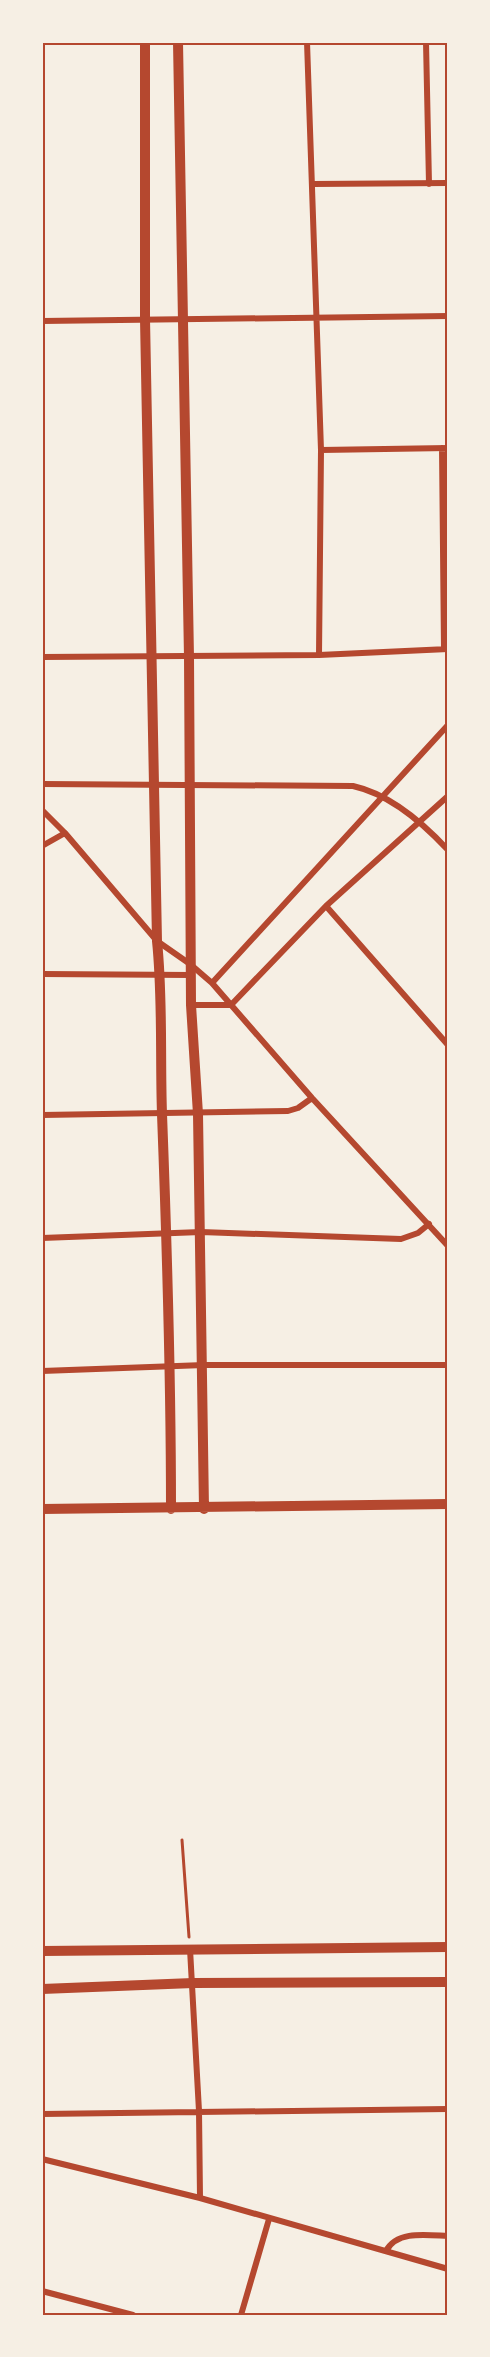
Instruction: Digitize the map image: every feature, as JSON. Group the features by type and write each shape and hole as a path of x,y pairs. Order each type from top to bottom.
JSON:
{"street":[{"path":"145,42 145,319 157,941 160,973 162,1112 171,1366 171,1509"},
{"path":"178,42 189,657 191,1005 198,1114 204,1365 204,1509"},
{"path":"307,42 314,184 321,450 319,655"},
{"path":"426,42 429,184"},
{"path":"314,184 448,183"},
{"path":"42,321 448,316"},
{"path":"42,657 153,658 319,655 446,649 445,448 321,450"},
{"path":"212,983 384,798 448,725"},
{"path":"42,784 353,786 384,798 420,822 448,850"},
{"path":"191,1005 231,1005 326,906 448,796"},
{"path":"42,810 65,833 157,941 212,983 312,1098 448,1246"},
{"path":"42,846 65,833"},
{"path":"326,906 448,1045"},
{"path":"42,974 160,973 191,969"},
{"path":"42,1115 288,1112 312,1098"},
{"path":"42,1238 201,1232 401,1239 418,1233 429,1224"},
{"path":"42,1371 204,1365 448,1365"},
{"path":"42,1509 204,1509 448,1504"},
{"path":"42,1951 448,1947"},
{"path":"190,1949 199,2110 200,2198"},
{"path":"42,1989 193,1983 448,1982"},
{"path":"42,2114 199,2110 448,2109"},
{"path":"42,2159 200,2198 448,2269"},
{"path":"241,2315 269,2219"},
{"path":"386,2252 390,2244 404,2237 448,2236"},
{"path":"42,2291 133,2315"}],"path":[{"path":"182,1840 190,1949"}]}
